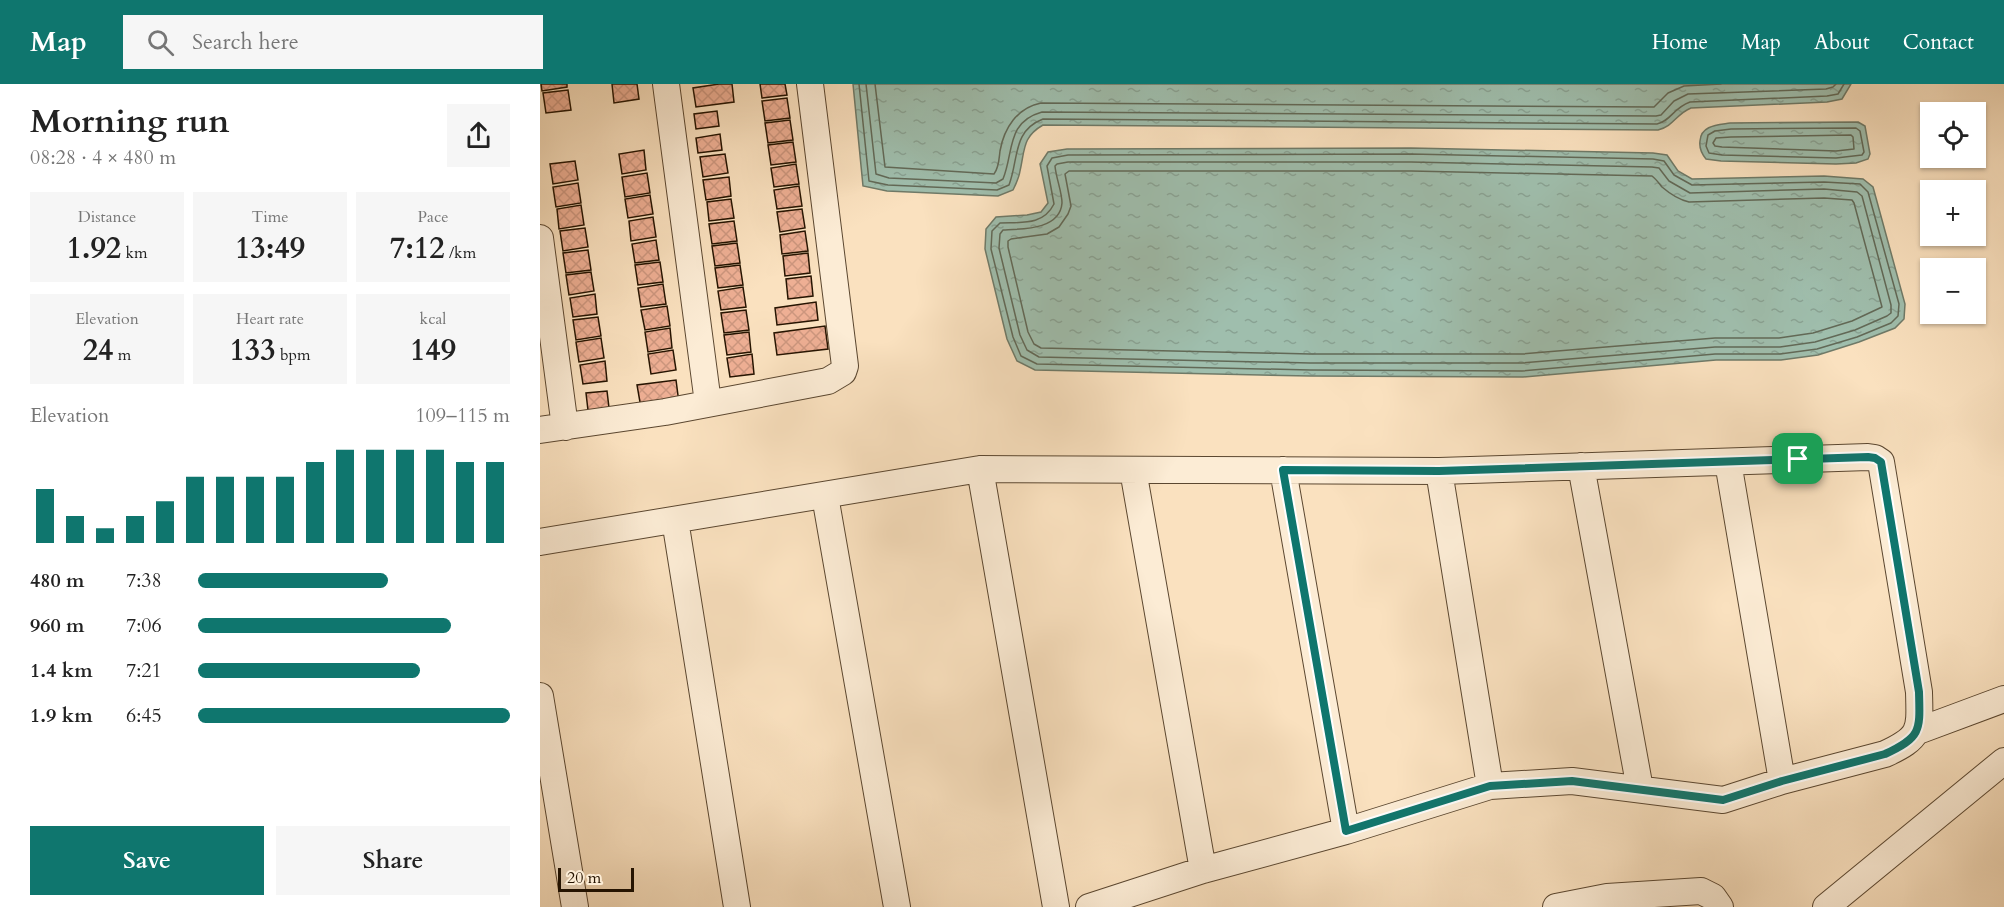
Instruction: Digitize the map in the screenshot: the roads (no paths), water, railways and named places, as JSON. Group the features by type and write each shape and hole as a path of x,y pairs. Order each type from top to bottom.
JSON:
{"street":[{"path":"666,84 708,403"},
{"path":"540,430 665,412 828,381 843,372 845,366 810,84"},
{"path":"540,238 565,427"},
{"path":"540,542 980,469 1439,471 1868,457 1881,462 1919,692 1918,731 1913,738 1900,747 1885,754 1782,781 1723,800 1572,781 1490,786 1346,831 1203,870 1089,907"},
{"path":"1728,462 1782,781"},
{"path":"1581,466 1640,789"},
{"path":"980,469 1056,907"},
{"path":"1133,470 1203,870"},
{"path":"1283,470 1346,831"},
{"path":"1439,471 1490,786"},
{"path":"825,496 897,907"},
{"path":"675,520 737,907"},
{"path":"540,696 575,907"},
{"path":"1918,731 2004,699"},
{"path":"1826,907 2004,761"},
{"path":"1556,907 1701,891 1713,897 1720,907"}],"water":[{"path":"853,84 1851,84 1842,99 1827,102 1691,108 1668,126 1658,130 1043,125 1028,139 1019,176 1013,190 998,196 887,191 863,186"},
{"path":"1858,122 1865,126 1870,154 1868,159 1856,163 1721,161 1706,159 1700,148 1703,132 1720,124"},
{"path":"1411,148 1653,153 1667,155 1678,171 1692,179 1824,176 1863,179 1873,187 1905,304 1904,319 1895,328 1818,355 1781,360 1716,360 1523,377 1310,376 1035,370 1017,361 1007,339 985,249 986,229 996,217 1041,212 1048,203 1040,164 1048,152 1067,149"}]}
